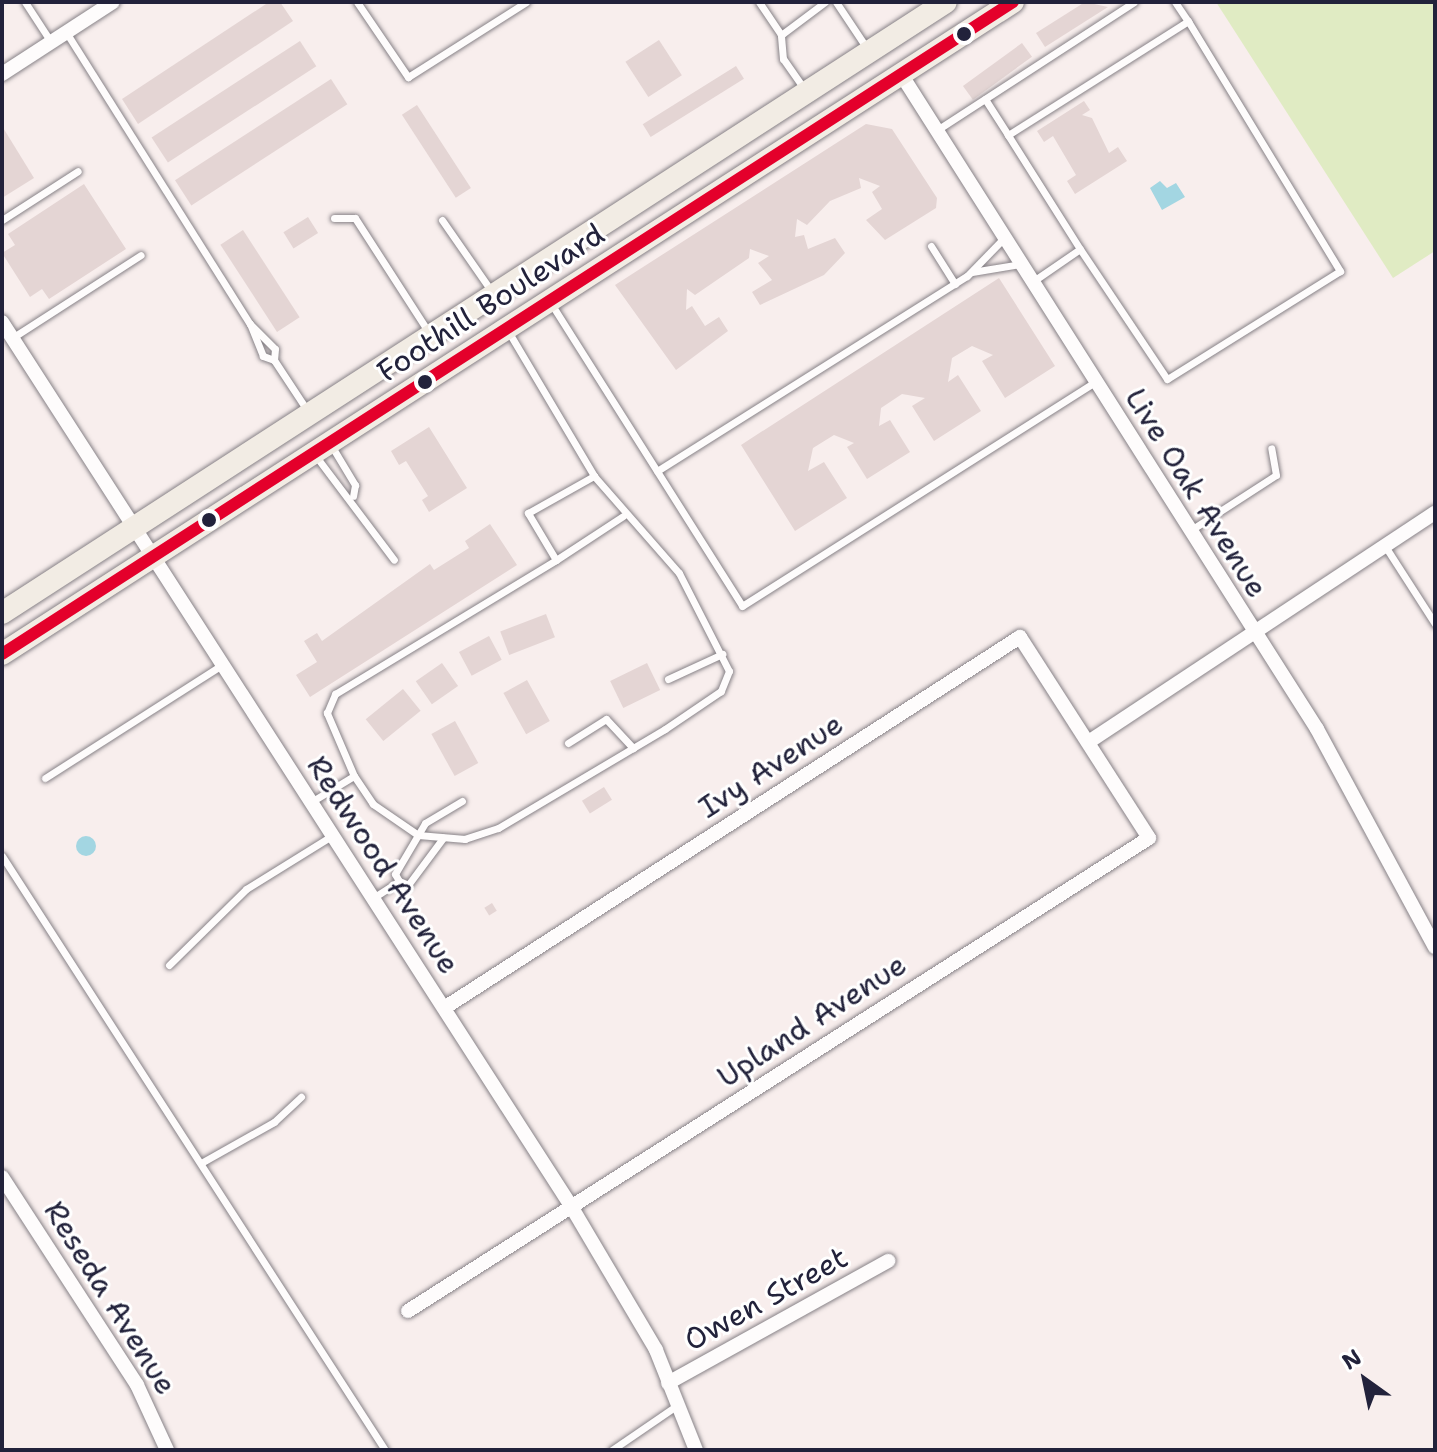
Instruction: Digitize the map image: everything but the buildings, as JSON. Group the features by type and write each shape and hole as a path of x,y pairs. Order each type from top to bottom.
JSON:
{"main road":[{"name":"Foothill Boulevard","path":"2,613 946,2"},
{"name":"Foothill Boulevard","path":"2,654 1013,2"}],"street":[{"path":"2,74 113,2"},
{"name":"Live Oak Avenue","path":"901,74 1317,729 1435,947"},
{"name":"Redwood Avenue","path":"2,322 571,1206 668,1383 696,1450"},
{"path":"1090,741 1435,513"},
{"name":"Ivy Avenue","path":"444,1008 1020,637 1090,741"},
{"name":"Upland Avenue","path":"408,1311 1149,838 1090,741"},
{"name":"Reseda Avenue","path":"2,1177 137,1385 167,1450"},
{"name":"Owen Street","path":"668,1383 888,1261"}],"lane":[{"path":"25,2 51,42"},
{"path":"357,2 408,77 526,2"},
{"path":"759,2 781,35 783,59 806,92"},
{"path":"781,35 825,2"},
{"path":"836,2 869,52"},
{"path":"937,130 1134,2"},
{"path":"985,99 1167,379 1340,271 1175,2"},
{"path":"1008,135 1188,21"},
{"path":"66,32 250,324 263,356 274,360 310,415"},
{"path":"2,220 78,171"},
{"path":"334,218 355,218 431,335"},
{"path":"442,220 493,294"},
{"path":"657,471 955,284 972,272 1004,238"},
{"path":"931,246 955,284"},
{"path":"1032,282 1080,249"},
{"path":"12,338 141,255"},
{"path":"972,272 1021,264"},
{"path":"549,301 742,606 1095,382"},
{"path":"250,324 275,349 274,360"},
{"path":"507,329 594,476 623,516 679,573 729,671 721,691 633,748 498,828 443,838 418,835 373,804 354,776 327,713 335,694 623,516"},
{"path":"322,448 341,492 353,496 394,560"},
{"path":"322,448 355,485 353,496"},
{"path":"1189,531 1276,475 1271,448"},
{"path":"556,560 528,513 594,476"},
{"path":"1385,546 1435,624"},
{"path":"668,679 722,654"},
{"path":"45,778 223,664"},
{"path":"568,743 606,719 633,748"},
{"path":"311,802 354,776"},
{"path":"373,898 399,881 418,835 462,801"},
{"path":"169,965 246,889 333,835"},
{"path":"399,881 408,885 443,838"},
{"path":"409,853 427,862"},
{"path":"2,856 385,1450"},
{"path":"201,1163 274,1122 301,1097"},
{"path":"612,1450 676,1406"}],"green space":[{"path":"1216,2 1435,2 1435,251 1393,278"}],"water":[{"path":"1160,181 1167,188 1176,183 1185,197 1162,210 1150,188"},
{"path":"86,836 93,839 96,846 93,853 86,856 79,853 76,846 79,839"}],"transit line":[{"path":"2,654 1013,2"}]}
